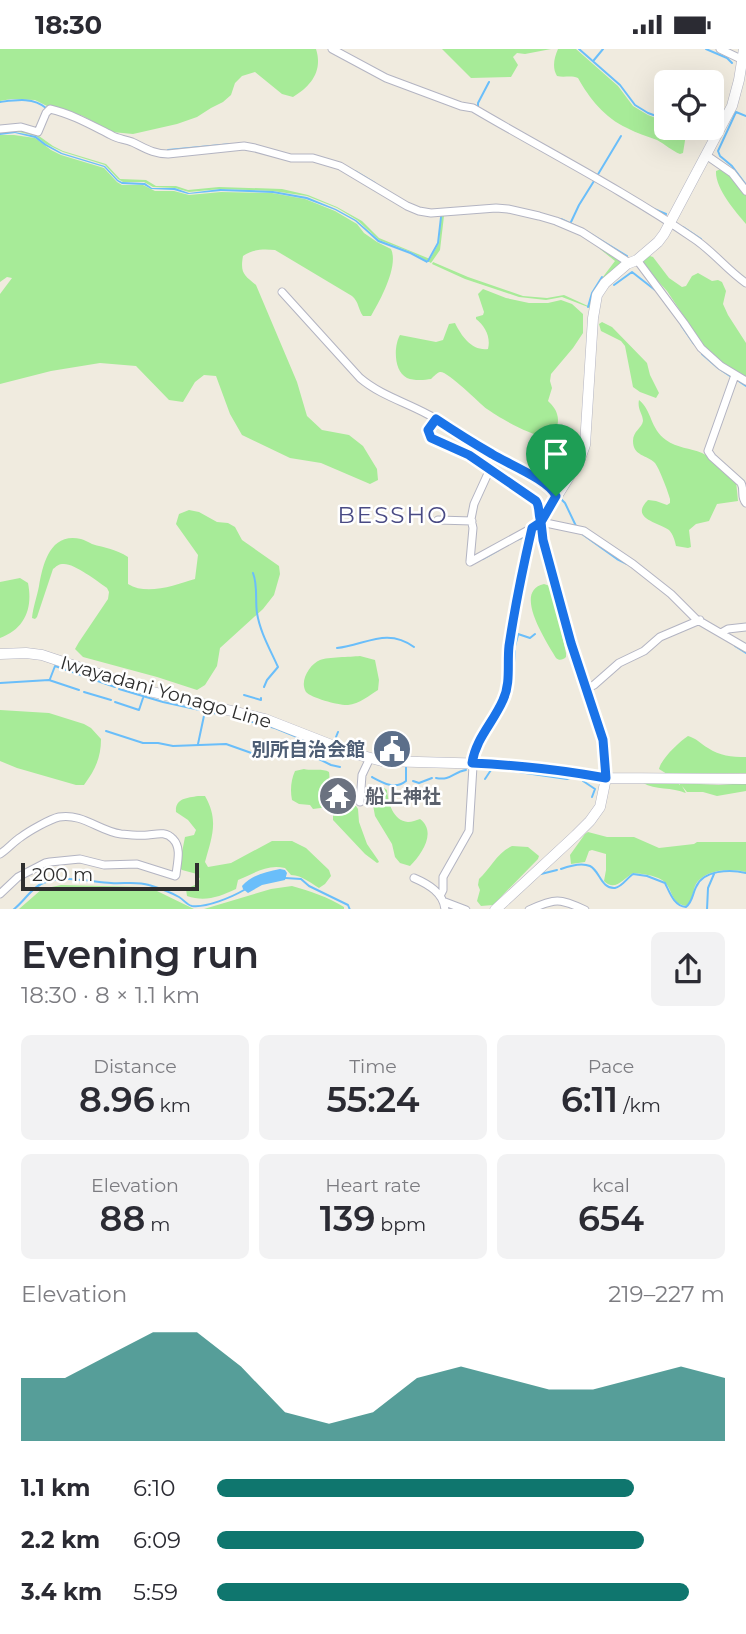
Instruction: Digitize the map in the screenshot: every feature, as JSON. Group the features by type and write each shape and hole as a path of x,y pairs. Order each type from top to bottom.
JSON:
{"street":[{"path":"332,49 386,78 473,108 695,239 746,283"},
{"path":"490,469 474,504 470,563 537,525 580,459 585,445 593,318 597,295 605,283 658,242 732,106 744,57 720,49"},
{"path":"0,129 21,127 38,132 46,113 52,110 156,153 244,146 291,158 313,158 340,166 419,211 430,213 504,209 556,221 595,239 632,262 677,312 701,348 721,366 746,381"},
{"path":"706,155 727,169 746,191"},
{"path":"282,292 371,387 436,419 544,483 556,496"},
{"path":"736,375 708,451 741,483 746,503"},
{"path":"436,419 428,430 431,438 469,455 537,502 537,525 519,590 509,648 507,687 503,700 474,750 470,831 443,877 443,902"},
{"path":"438,520 472,521"},
{"path":"537,525 583,531 633,564 700,620 746,648"},
{"path":"495,909 590,821 600,807 606,778 603,740 571,643 537,525"},
{"path":"586,688 594,685 619,663 644,651 660,637 700,620"},
{"path":"721,633 728,629 746,627"},
{"name":"Iwayadani Yonago Line","path":"0,653 42,655 153,692 265,719 370,758 403,762 472,763 554,770 606,778 746,779"},
{"path":"360,803 362,775 370,758"},
{"path":"0,854 24,834 49,821 64,817 90,821 120,834 161,833 174,839 179,847 175,876 136,864 104,865 80,859 45,863 18,877 0,894"},
{"path":"414,877 425,883 443,902 466,909"},
{"path":"530,909 554,900 585,909"}],"green space":[{"path":"0,49 316,49 318,64 310,83 293,97 282,94 255,72 242,76 235,83 231,95 197,117 133,134 112,132 83,116 49,107 35,100 0,101"},
{"path":"442,49 551,49 517,53 513,57 518,65 511,77 471,78"},
{"path":"558,49 576,49 618,86 633,106 654,117 654,139 630,130 612,119 593,100 578,78 557,76 554,70"},
{"path":"17,128 39,136 63,151 106,164 120,179 146,180 156,186 176,186 188,190 219,187 282,189 308,195 337,207 362,221 379,238 430,259 439,243 441,214 444,216 440,250 431,263 379,240 357,220 337,208 307,196 273,191 220,189 189,192 153,187 144,182 123,182 105,165 63,152 36,136 15,131 0,132"},
{"path":"0,135 35,138 61,155 104,168 122,185 143,185 155,191 174,191 189,195 221,192 272,193 305,199 335,211 391,249 391,274 371,316 363,316 352,296 275,250 251,252 243,256 242,262 244,273 256,285 297,382 307,416 322,430 349,435 363,446 377,469 378,480 370,484 321,463 290,458 242,435 230,414 216,376 204,375 195,382 183,402 169,400 136,366 100,363 51,371 0,384 0,294 12,278 7,277 0,282"},
{"path":"657,140 685,140 683,153 677,153"},
{"path":"721,169 732,177 746,195 746,224 726,199 719,185 716,171"},
{"path":"602,245 622,261 622,265 591,309 562,297 546,300 519,297 465,279 432,264 433,262 523,296 547,298 564,295 588,306 596,286 615,261 600,249"},
{"path":"650,256 669,278 682,287 698,273 712,281 722,282 726,291 723,304 746,343 746,377 721,362 705,348 667,291 643,265 642,261"},
{"path":"483,289 529,303 561,300 572,304 583,314 583,333 551,374 552,388 548,401 556,410 558,421 555,431 550,435 534,434 499,417 444,373 439,372 431,379 416,380 407,378 399,370 396,351 400,335 436,342 443,340 449,324 455,323 468,342 477,348 488,349 486,332 476,319 484,312 478,294"},
{"path":"602,322 612,327 647,363 659,393 656,398 633,387 625,346 621,341 601,331 599,324"},
{"path":"639,400 661,436 675,445 706,456 736,481 738,501 717,504 709,521 696,524 689,530 691,547 676,546 669,530 648,519 642,512 648,500 667,505 670,499 655,463 635,450 634,435 643,421"},
{"path":"189,510 235,527 242,540 279,566 280,574 274,595 263,609 220,648 217,666 205,685 197,690 83,657 75,649 108,599 109,592 86,573 69,565 58,565 53,569 37,617 32,618 46,560 55,545 70,538 82,539 128,557 128,584 136,587 161,588 195,579 198,555 176,524 179,514"},
{"path":"20,578 28,583 28,609 16,629 0,638 0,582"},
{"path":"544,584 550,586 553,594 566,653 566,657 561,660 556,658 546,641 531,606 531,596 535,589"},
{"path":"360,656 375,660 378,690 348,705 326,701 306,692 305,678 316,662 328,658"},
{"path":"0,710 49,713 91,728 101,739 101,746 97,763 84,785 76,785 0,761"},
{"path":"688,736 717,753 746,757 746,773 667,774 659,769 675,746"},
{"path":"304,769 329,772 328,807 313,809 310,805 292,800 291,785 295,771"},
{"path":"643,783 746,783 746,791 717,796 703,792 687,792 682,786 686,793"},
{"path":"383,787 387,790 395,815 403,821 420,819 425,824 426,843 410,866 400,863 395,857 392,844 375,816 374,798"},
{"path":"205,796 212,813 213,829 205,862 208,867 231,863 272,841 292,841 306,848 329,870 331,876 319,888 291,875 285,868 272,867 238,880 236,889 218,896 200,899 187,896 186,889 197,884 200,879 197,874 179,867 185,837 194,835 196,830 176,812 176,807 182,799"},
{"path":"352,804 358,809 359,822 367,844 379,862 377,863 333,820 338,807"},
{"path":"588,832 607,837 634,837 659,848 697,842 746,842 746,872 725,870 704,876 695,886 686,906 674,899 666,883 652,876 633,873 615,885 608,884 604,881 606,854 592,850 585,862 571,864 570,855"},
{"path":"512,846 528,847 539,856 538,859 493,905 481,906 477,901 479,879 498,857"},
{"path":"61,885 141,887 157,891 194,909 19,909 42,889"},
{"path":"292,886 325,897 344,909 204,909 271,889"}],"water":[{"path":"0,132 15,132 36,136 62,153 105,166 122,182 145,183 152,188 175,188 189,193 220,189 273,191 307,197 356,220 379,240 428,261 427,263 378,242 355,221 306,199 273,193 221,191 188,194 151,189 144,185 122,184 104,167 61,154 35,138 15,133 0,135"},
{"path":"280,869 287,873 285,880 262,885 248,893 243,889 242,886 254,877"}],"waterway":[{"path":"579,49 620,85 635,105 654,115"},
{"path":"594,60 603,49"},
{"path":"706,49 732,63"},
{"path":"478,107 489,82"},
{"path":"0,102 30,101 46,108"},
{"path":"746,116 736,112 718,151 746,185"},
{"path":"597,176 621,136"},
{"path":"168,150 232,144"},
{"path":"355,171 375,183"},
{"path":"571,222 594,181"},
{"path":"654,209 666,214"},
{"path":"428,261 438,243 441,217"},
{"path":"561,219 578,227"},
{"path":"683,227 701,239"},
{"path":"586,231 627,256"},
{"path":"614,285 632,272 655,290"},
{"path":"588,307 592,293 602,277"},
{"path":"681,325 694,344"},
{"path":"702,354 730,376"},
{"path":"737,380 746,386"},
{"path":"560,498 576,526"},
{"path":"582,534 627,564"},
{"path":"516,540 525,537"},
{"path":"483,559 499,550"},
{"path":"253,573 258,620 278,667 264,687"},
{"path":"515,646 518,618"},
{"path":"518,634 530,638 535,634"},
{"path":"337,648 385,638 395,638 414,647"},
{"path":"735,646 746,653"},
{"path":"507,698 512,686 515,651"},
{"path":"50,679 55,666 84,676"},
{"path":"89,678 115,687"},
{"path":"0,683 49,680 79,690"},
{"path":"119,689 223,715"},
{"path":"84,692 111,700"},
{"path":"244,695 261,698"},
{"path":"115,702 139,710 143,698"},
{"path":"198,744 205,711"},
{"path":"237,718 275,728 319,746"},
{"path":"106,731 143,743 173,746 226,744 257,755 294,752 340,767"},
{"path":"336,737 338,732"},
{"path":"372,777 389,785 402,784 406,781 406,767"},
{"path":"485,779 491,770 495,769"},
{"path":"436,778 445,778 466,770"},
{"path":"504,770 567,779 573,777"},
{"path":"413,781 419,783 432,778"},
{"path":"583,781 595,789 592,797"},
{"path":"561,869 579,864 590,866 610,888 620,886 633,874 647,876 665,883 675,902 686,907 696,887 705,877 725,871 746,873"},
{"path":"541,874 557,870"},
{"path":"707,909 708,888 714,874"},
{"path":"285,878 301,879 309,886 348,905 350,909"},
{"path":"14,909 37,887 61,879 144,884 172,893 192,906 211,904 244,890"}],"place":[{"name":"別所自治会館","path":"392,749"},
{"name":"船上神社","path":"338,796"}],"district":[{"name":"BESSHO","path":"393,515"}],"route":[{"path":"556,496 541,522 543,540 571,643 603,740 606,778 581,773 472,763 477,743 503,700 507,687 509,648 519,590 532,528 541,522 539,505 469,455 431,438 428,430 430,426 436,419 544,483 556,496"}]}
